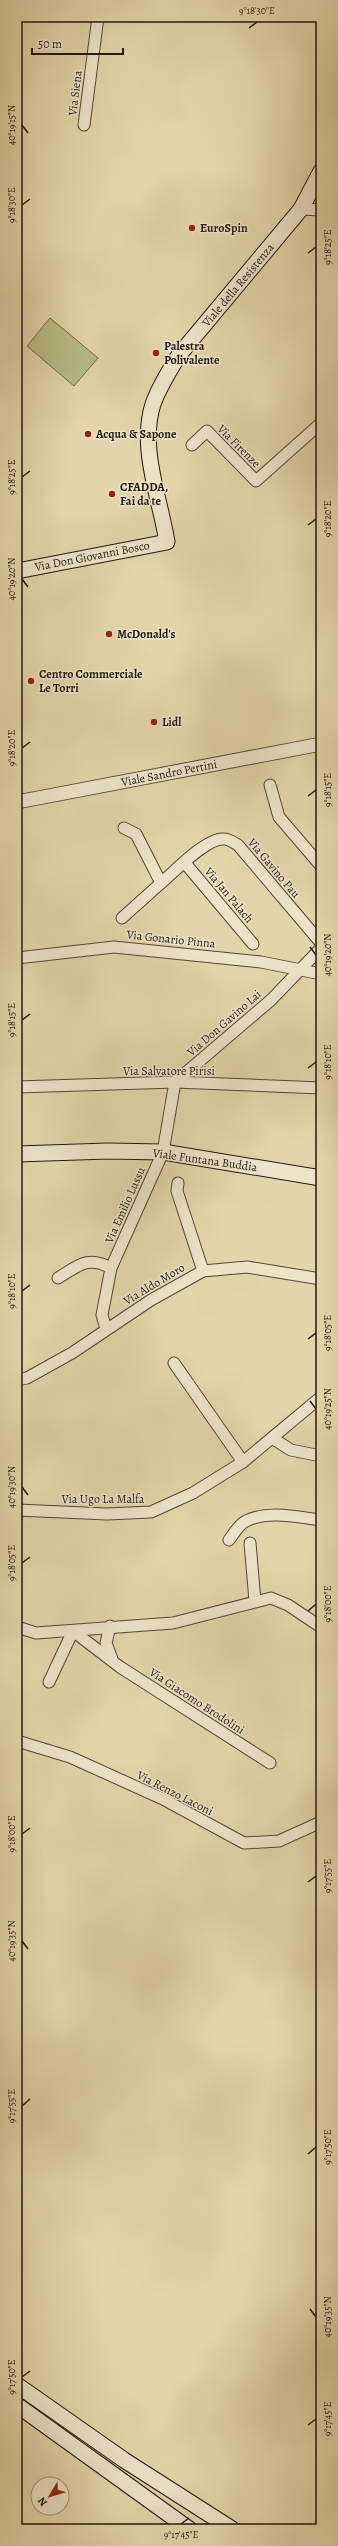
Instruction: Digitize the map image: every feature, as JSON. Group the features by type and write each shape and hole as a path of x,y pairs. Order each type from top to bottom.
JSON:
{"main road":[{"name":"Viale della Resistenza","path":"167,542 149,451 149,428 153,404 164,380 179,356 301,209 321,171"},
{"name":"Via Don Giovanni Bosco","path":"17,571 167,542"},
{"name":"Viale Funtana Buddia","path":"17,1154 108,1150 163,1152 321,1178"},
{"path":"17,2385 124,2460 232,2529"},
{"path":"17,2404 189,2529"}],"street":[{"name":"Via Siena","path":"84,125 98,17"},
{"path":"301,209 321,210"},
{"name":"Via Firenze","path":"192,445 207,431 256,481 321,423"},
{"name":"Viale Sandro Pertini","path":"17,802 321,744"},
{"path":"270,785 280,817 321,866"},
{"path":"124,828 136,834 161,883"},
{"name":"Via Gavino Pau","path":"122,918 209,842 222,838 230,840 238,845 321,943"},
{"name":"Via Jan Palach","path":"185,863 253,944"},
{"name":"Via Gonario Pinna","path":"17,958 114,947 254,961 321,974"},
{"name":"Via Don Gavino Lai","path":"175,1082 271,1000 298,970 321,948"},
{"path":"163,1152 175,1082"},
{"name":"Via Salvatore Pirisi","path":"17,1087 175,1082 321,1088"},
{"name":"Via Emilio Lussu","path":"106,1328 102,1315 111,1268 163,1152"},
{"path":"178,1183 177,1191 204,1271"},
{"path":"58,1278 87,1261 100,1262 111,1268"},
{"name":"Via Aldo Moro","path":"17,1380 27,1378 72,1353 106,1328 204,1271 247,1267 321,1279"},
{"path":"174,1363 243,1462"},
{"name":"Via Ugo La Malfa","path":"17,1510 107,1514 152,1512 192,1493 243,1462 321,1397"},
{"path":"272,1438 291,1450 321,1456"},
{"path":"229,1540 244,1522 259,1517 287,1515 321,1520"},
{"path":"250,1543 255,1601"},
{"path":"17,1627 36,1632 73,1631 110,1626 173,1623 224,1612 255,1601 271,1598 288,1605 321,1626"},
{"path":"110,1626 106,1643 112,1659"},
{"path":"49,1682 73,1631"},
{"name":"Via Giacomo Brodolini","path":"73,1631 112,1659 120,1667 270,1763"},
{"name":"Via Renzo Laconi","path":"17,1741 70,1757 163,1799 244,1843 279,1840 321,1822"}],"green space":[{"path":"50,318 98,358 74,386 27,346"}],"place":[{"name":"EuroSpin","path":"192,228"},
{"name":"Palestra Polivalente","path":"156,353"},
{"name":"Acqua & Sapone","path":"88,434"},
{"name":"CFADDA, Fai da te","path":"112,494"},
{"name":"McDonald's","path":"109,634"},
{"name":"Centro Commerciale Le Torri","path":"31,681"},
{"name":"Lidl","path":"154,722"}]}
